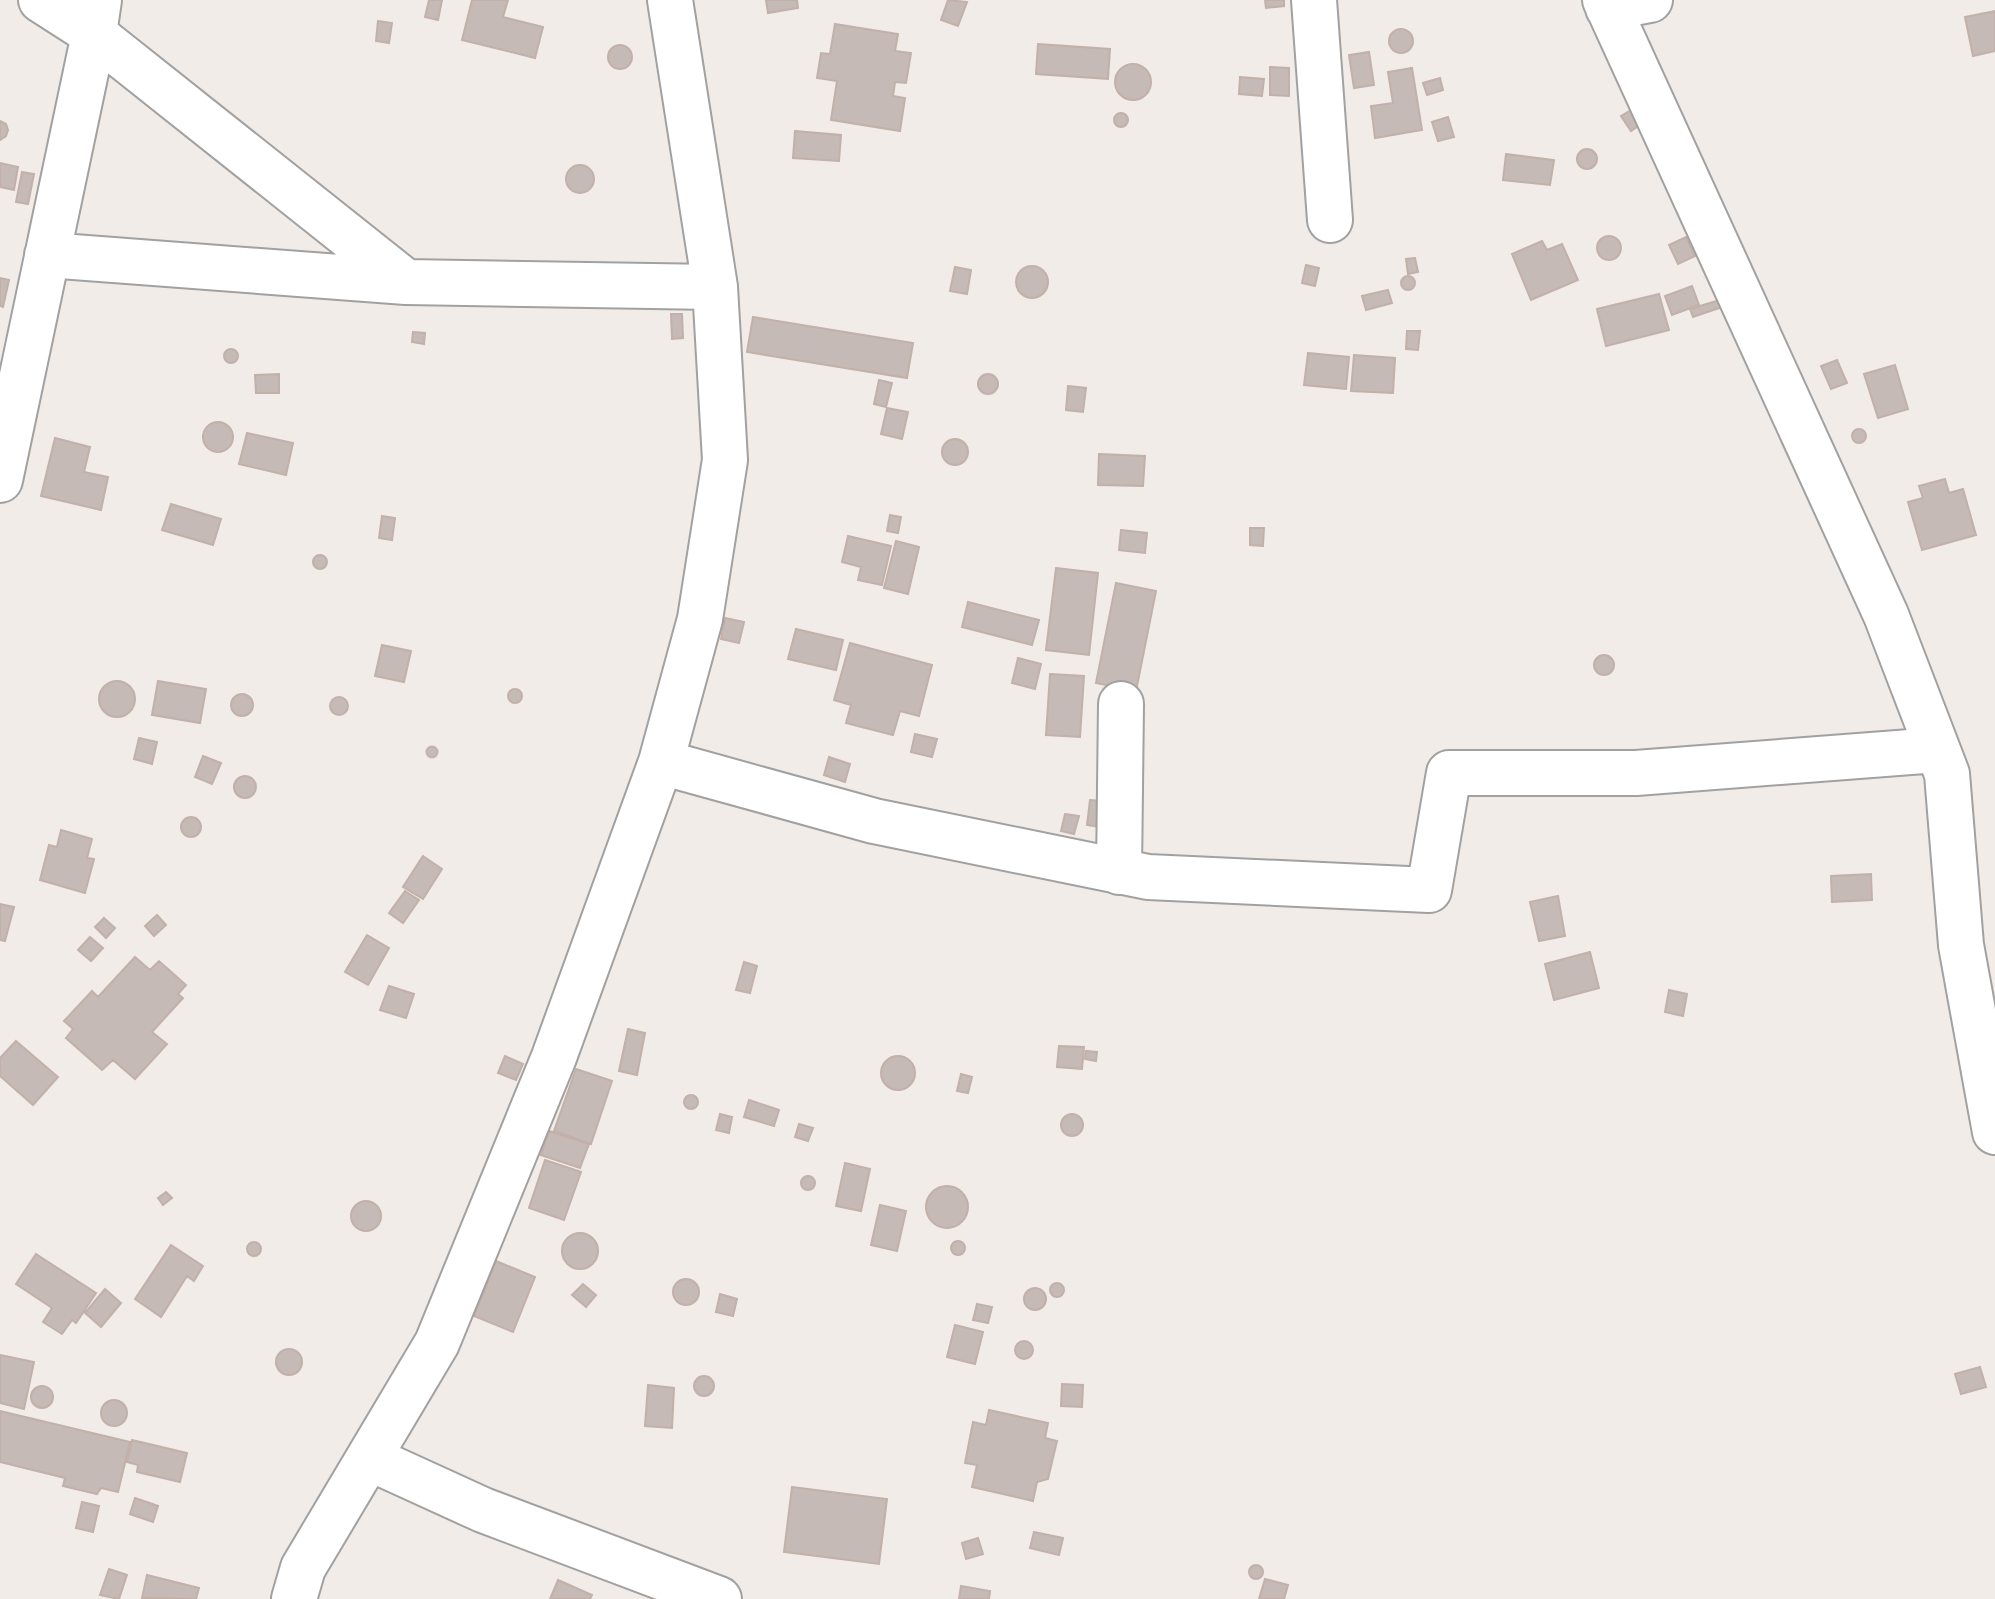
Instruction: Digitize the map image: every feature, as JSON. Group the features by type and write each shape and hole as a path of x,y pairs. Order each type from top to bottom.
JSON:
{"street":[{"path":"41,0 97,17 406,282"},
{"path":"294,1599 303,1568 443,1328 554,1057 661,762 700,619 725,460 715,287 670,0"},
{"path":"1314,0 1330,220"},
{"path":"1650,0 1606,4 1886,615 1947,774 1961,945 1995,1132"},
{"path":"0,480 97,17"},
{"path":"47,255 406,282 715,287"},
{"path":"1119,872 1121,704"},
{"path":"661,762 874,821 1148,877 1429,890 1449,773 1636,773 1937,750"},
{"path":"369,1458 483,1510 719,1599"}],"building":[{"path":"429,0 442,0 438,20 425,17"},
{"path":"472,0 508,0 503,17 543,27 535,58 462,40"},
{"path":"766,0 797,0 798,8 768,13"},
{"path":"948,0 967,2 958,26 941,20"},
{"path":"1265,0 1284,0 1284,6 1266,8"},
{"path":"1995,11 1995,51 1973,56 1965,17"},
{"path":"378,21 392,23 389,43 376,41"},
{"path":"835,24 898,34 895,51 911,53 906,83 895,82 893,96 905,98 900,131 831,120 837,81 817,78 821,53 830,54"},
{"path":"1401,29 1412,36 1413,41 1406,52 1401,53 1390,46 1389,41 1396,30"},
{"path":"1038,44 1110,49 1108,79 1036,74"},
{"path":"620,45 629,48 632,57 629,66 620,69 611,66 608,57 611,48"},
{"path":"1369,52 1374,85 1354,88 1349,55"},
{"path":"1133,64 1145,70 1151,82 1145,94 1133,100 1121,94 1115,82 1121,70"},
{"path":"1270,67 1289,68 1289,96 1270,95"},
{"path":"1412,68 1422,130 1375,138 1371,106 1393,103 1388,72"},
{"path":"1240,77 1264,79 1262,96 1239,94"},
{"path":"1440,78 1443,90 1427,95 1423,83"},
{"path":"1631,110 1641,124 1631,131 1621,116"},
{"path":"1121,113 1128,120 1121,127 1114,120"},
{"path":"1448,117 1454,137 1438,141 1432,122"},
{"path":"0,121 6,124 8,130 0,140"},
{"path":"795,131 841,135 839,161 793,158"},
{"path":"1587,149 1594,152 1597,159 1594,166 1587,169 1580,166 1577,159 1580,152"},
{"path":"1506,154 1554,160 1550,185 1503,180"},
{"path":"0,163 18,167 14,190 0,187"},
{"path":"580,165 590,169 594,179 590,189 580,193 570,189 566,179 570,169"},
{"path":"22,172 34,174 28,204 16,202"},
{"path":"1604,236 1614,236 1621,243 1621,253 1614,260 1604,260 1597,253 1597,243"},
{"path":"1686,237 1695,256 1678,264 1669,245"},
{"path":"1542,241 1547,250 1562,244 1578,280 1531,300 1512,254"},
{"path":"1415,258 1418,272 1408,274 1406,259"},
{"path":"1306,265 1319,268 1315,286 1302,283"},
{"path":"1032,266 1043,271 1048,282 1043,293 1032,298 1021,293 1016,282 1021,271"},
{"path":"955,267 971,270 967,294 950,291"},
{"path":"1408,276 1415,283 1408,290 1401,283"},
{"path":"0,278 9,280 3,307 0,306"},
{"path":"1692,286 1699,305 1672,315 1665,296"},
{"path":"1388,290 1392,303 1366,310 1362,296"},
{"path":"1659,294 1669,330 1606,346 1597,309"},
{"path":"1723,299 1725,306 1693,317 1690,309"},
{"path":"671,314 682,314 683,338 672,339"},
{"path":"753,317 913,343 907,378 747,352"},
{"path":"1407,331 1420,331 1418,350 1406,349"},
{"path":"413,332 425,333 424,344 412,342"},
{"path":"231,349 238,356 231,363 224,356"},
{"path":"1308,353 1349,357 1346,389 1304,385"},
{"path":"1354,355 1395,358 1393,393 1351,391"},
{"path":"1837,360 1847,383 1831,389 1821,366"},
{"path":"1895,365 1908,409 1878,418 1864,374"},
{"path":"279,374 279,393 256,393 255,375"},
{"path":"984,374 992,374 998,384 992,394 984,394 978,388 978,380"},
{"path":"879,380 892,383 886,407 874,404"},
{"path":"1068,386 1086,388 1083,412 1066,410"},
{"path":"887,408 908,412 902,439 881,434"},
{"path":"218,422 229,426 233,437 229,448 218,452 207,448 203,437 207,426"},
{"path":"1859,429 1866,436 1859,443 1852,436"},
{"path":"247,433 293,443 286,475 239,464"},
{"path":"55,438 90,447 84,472 108,477 101,510 41,496"},
{"path":"955,439 964,443 968,452 964,461 955,465 946,461 942,452 946,443"},
{"path":"1099,454 1145,456 1143,486 1098,485"},
{"path":"1945,479 1949,493 1963,489 1976,535 1922,550 1908,502 1923,498 1919,486"},
{"path":"171,504 221,519 213,545 162,530"},
{"path":"890,515 901,517 898,533 887,531"},
{"path":"382,516 395,518 392,540 379,538"},
{"path":"1250,528 1264,528 1263,546 1250,545"},
{"path":"1121,530 1147,533 1145,553 1119,550"},
{"path":"848,536 891,546 882,585 858,580 861,567 842,562"},
{"path":"896,541 919,547 908,594 884,588"},
{"path":"320,555 327,562 320,569 313,562"},
{"path":"1056,568 1098,573 1089,655 1046,650"},
{"path":"1116,583 1156,591 1136,691 1096,683"},
{"path":"968,602 1039,620 1032,645 962,627"},
{"path":"725,618 744,622 739,643 721,639"},
{"path":"796,629 843,640 836,670 788,659"},
{"path":"850,643 932,665 919,716 900,711 893,735 846,723 851,705 834,700"},
{"path":"382,645 411,651 404,682 375,676"},
{"path":"1600,655 1608,655 1614,665 1608,675 1600,675 1594,669 1594,661"},
{"path":"1018,658 1041,664 1035,689 1012,683"},
{"path":"1050,674 1084,676 1080,737 1046,735"},
{"path":"117,681 130,686 135,699 130,712 117,717 104,712 99,699 104,686"},
{"path":"158,681 206,689 200,723 152,715"},
{"path":"515,689 522,696 515,703 508,696"},
{"path":"238,694 246,694 253,705 246,716 238,716 231,709 231,701"},
{"path":"339,697 348,706 339,715 330,706"},
{"path":"915,734 937,739 932,757 911,752"},
{"path":"139,738 157,742 152,764 134,759"},
{"path":"432,747 437,752 432,757 427,752"},
{"path":"203,756 221,763 212,784 195,777"},
{"path":"829,757 850,764 845,782 824,775"},
{"path":"245,776 256,787 245,798 234,787"},
{"path":"1090,800 1103,801 1100,827 1087,825"},
{"path":"1065,814 1079,816 1074,834 1061,831"},
{"path":"191,817 198,820 201,827 198,834 191,837 184,834 181,827 184,820"},
{"path":"61,830 92,839 87,858 94,859 85,893 40,880 49,845 57,847"},
{"path":"423,856 442,869 423,899 403,887"},
{"path":"1871,874 1872,900 1832,902 1831,876"},
{"path":"405,891 419,900 403,923 389,913"},
{"path":"1558,896 1565,936 1539,941 1530,902"},
{"path":"0,904 14,907 5,941 0,940"},
{"path":"157,915 166,925 154,936 145,926"},
{"path":"104,918 115,928 106,938 95,927"},
{"path":"367,935 389,948 368,985 345,972"},
{"path":"90,937 103,948 91,961 78,950"},
{"path":"1590,952 1599,988 1554,1000 1545,964"},
{"path":"135,957 150,970 159,961 186,985 178,994 183,998 152,1032 167,1044 135,1079 113,1060 102,1070 66,1038 73,1029 64,1021 92,991 98,997"},
{"path":"744,962 757,966 750,993 736,990"},
{"path":"389,986 414,994 406,1018 380,1010"},
{"path":"1669,990 1687,994 1683,1016 1665,1012"},
{"path":"628,1029 645,1033 637,1075 619,1071"},
{"path":"16,1041 58,1077 33,1105 0,1076 0,1058"},
{"path":"1059,1046 1084,1047 1082,1069 1057,1067"},
{"path":"1086,1051 1097,1052 1096,1061 1085,1059"},
{"path":"505,1056 523,1064 516,1080 498,1073"},
{"path":"898,1056 910,1061 915,1073 910,1085 898,1090 886,1085 881,1073 886,1061"},
{"path":"576,1069 612,1081 591,1144 554,1131"},
{"path":"961,1074 972,1077 968,1093 957,1091"},
{"path":"691,1095 698,1102 691,1109 684,1102"},
{"path":"749,1100 779,1110 774,1126 744,1117"},
{"path":"720,1114 732,1117 729,1133 716,1130"},
{"path":"1072,1114 1083,1125 1072,1136 1061,1125"},
{"path":"799,1124 813,1128 808,1141 795,1137"},
{"path":"549,1131 589,1144 580,1168 541,1155"},
{"path":"545,1160 581,1172 564,1220 529,1208"},
{"path":"845,1163 870,1169 861,1211 836,1206"},
{"path":"808,1176 815,1183 808,1190 801,1183"},
{"path":"947,1186 962,1192 968,1207 962,1222 947,1228 932,1222 926,1207 932,1192"},
{"path":"166,1192 172,1198 163,1205 158,1198"},
{"path":"366,1201 372,1202 380,1210 380,1222 372,1230 366,1231 360,1230 352,1222 351,1216 352,1210 360,1202"},
{"path":"880,1205 906,1211 897,1251 871,1245"},
{"path":"580,1233 593,1238 598,1251 593,1264 580,1269 567,1264 562,1251 567,1238"},
{"path":"958,1241 965,1248 958,1255 951,1248"},
{"path":"254,1242 261,1249 254,1256 247,1249"},
{"path":"171,1245 203,1266 194,1281 187,1276 161,1317 135,1299"},
{"path":"36,1254 96,1293 76,1323 72,1320 62,1334 43,1322 52,1308 16,1284"},
{"path":"496,1261 535,1277 513,1332 474,1316"},
{"path":"686,1279 695,1283 699,1292 695,1301 686,1305 677,1301 673,1292 677,1283"},
{"path":"1057,1283 1064,1290 1057,1297 1050,1290"},
{"path":"583,1284 596,1295 586,1307 572,1295"},
{"path":"1035,1288 1043,1291 1046,1299 1043,1307 1035,1310 1027,1307 1024,1299 1027,1291"},
{"path":"105,1289 121,1303 101,1327 85,1313"},
{"path":"720,1294 737,1299 733,1316 716,1312"},
{"path":"977,1304 992,1307 988,1323 973,1320"},
{"path":"955,1325 983,1332 975,1364 947,1357"},
{"path":"1020,1341 1028,1341 1033,1350 1031,1357 1020,1359 1015,1354 1015,1346"},
{"path":"289,1349 298,1353 302,1362 298,1371 289,1375 280,1371 276,1362 280,1353"},
{"path":"0,1355 34,1362 24,1409 0,1403"},
{"path":"1980,1367 1986,1387 1961,1394 1955,1374"},
{"path":"704,1376 711,1379 714,1386 711,1393 704,1396 697,1393 694,1386 697,1379"},
{"path":"1062,1384 1083,1385 1082,1407 1061,1406"},
{"path":"648,1385 674,1388 672,1428 645,1426"},
{"path":"42,1386 50,1389 53,1397 50,1405 42,1408 34,1405 31,1397 34,1389"},
{"path":"114,1400 123,1404 127,1413 123,1422 114,1426 105,1422 101,1413 105,1404"},
{"path":"989,1410 1048,1423 1045,1438 1057,1441 1048,1479 1037,1482 1033,1501 972,1487 977,1465 965,1463 973,1422 986,1425"},
{"path":"0,1411 130,1442 118,1492 101,1488 97,1494 63,1486 65,1478 0,1462"},
{"path":"132,1440 187,1453 180,1482 137,1472 138,1465 127,1462"},
{"path":"792,1487 887,1499 879,1564 784,1552"},
{"path":"135,1498 158,1506 153,1522 130,1514"},
{"path":"82,1502 99,1506 93,1532 76,1528"},
{"path":"1034,1532 1063,1538 1059,1555 1030,1548"},
{"path":"978,1538 983,1554 966,1559 962,1543"},
{"path":"1256,1565 1263,1572 1256,1579 1249,1572"},
{"path":"109,1569 127,1575 119,1599 100,1595"},
{"path":"147,1575 199,1588 196,1599 142,1598"},
{"path":"1265,1579 1288,1585 1284,1599 1259,1599"},
{"path":"558,1580 592,1595 590,1599 550,1599"},
{"path":"961,1586 990,1591 989,1599 959,1599"}]}
